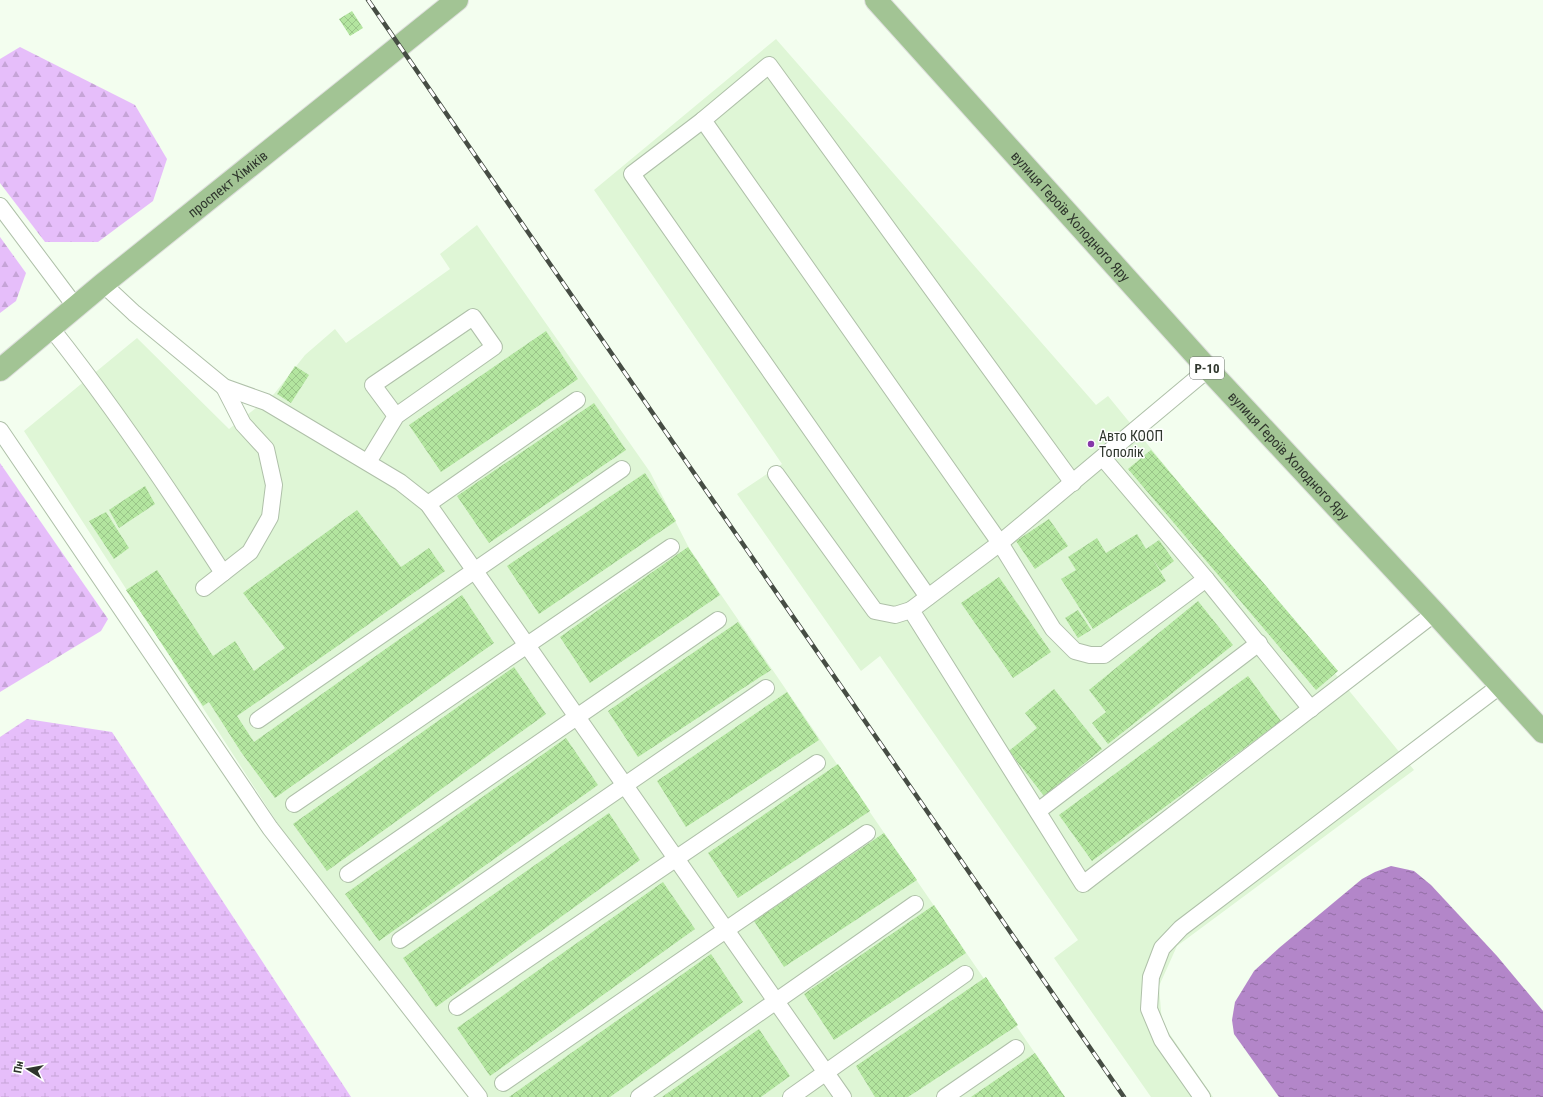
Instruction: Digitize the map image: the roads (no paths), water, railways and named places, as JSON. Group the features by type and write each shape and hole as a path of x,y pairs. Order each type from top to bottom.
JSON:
{"main road":[{"name":"проспект Хіміків","path":"0,370 103,284 456,0"},
{"name":"вулиця Героїв Холодного Яру","path":"876,0 1208,370 1435,613 1543,732"}],"lane":[{"path":"928,597 632,174 703,120 769,65 1073,483"},
{"path":"703,120 1000,543 1053,629 1075,651 1090,656 1104,655 1206,579"},
{"path":"0,206 76,306"},
{"path":"103,284 134,313 224,387 266,402 400,482 428,504 842,1097"},
{"path":"368,462 396,416 494,347 473,317 373,385 396,416"},
{"path":"50,328 90,378 169,489 223,573"},
{"path":"776,474 875,612 895,615 911,610 1000,543 1208,370"},
{"path":"204,588 250,552 270,517 274,485 266,449 243,424 224,387"},
{"path":"428,504 577,400"},
{"path":"0,430 270,828 479,1097"},
{"path":"1103,458 1206,579 1312,708"},
{"path":"258,720 622,469"},
{"path":"294,804 671,547"},
{"path":"911,610 1083,884 1435,613"},
{"path":"348,874 718,620"},
{"path":"1038,811 1259,643"},
{"path":"1202,1097 1162,1040 1149,1009 1151,977 1162,948 1181,928 1501,685"},
{"path":"400,940 766,688"},
{"path":"457,1007 817,763"},
{"path":"503,1083 867,833"},
{"path":"639,1097 915,904"},
{"path":"791,1097 965,974"},
{"path":"945,1097 1016,1048"}],"water":[{"path":"1391,866 1414,871 1431,885 1497,956 1543,1011 1543,1097 1279,1097 1234,1034 1232,1020 1235,1002 1254,971 1279,948 1362,879"}],"railway":[{"path":"368,0 1124,1097"}],"place":[{"name":"Авто КООП Тополік","path":"1091,444"}]}
